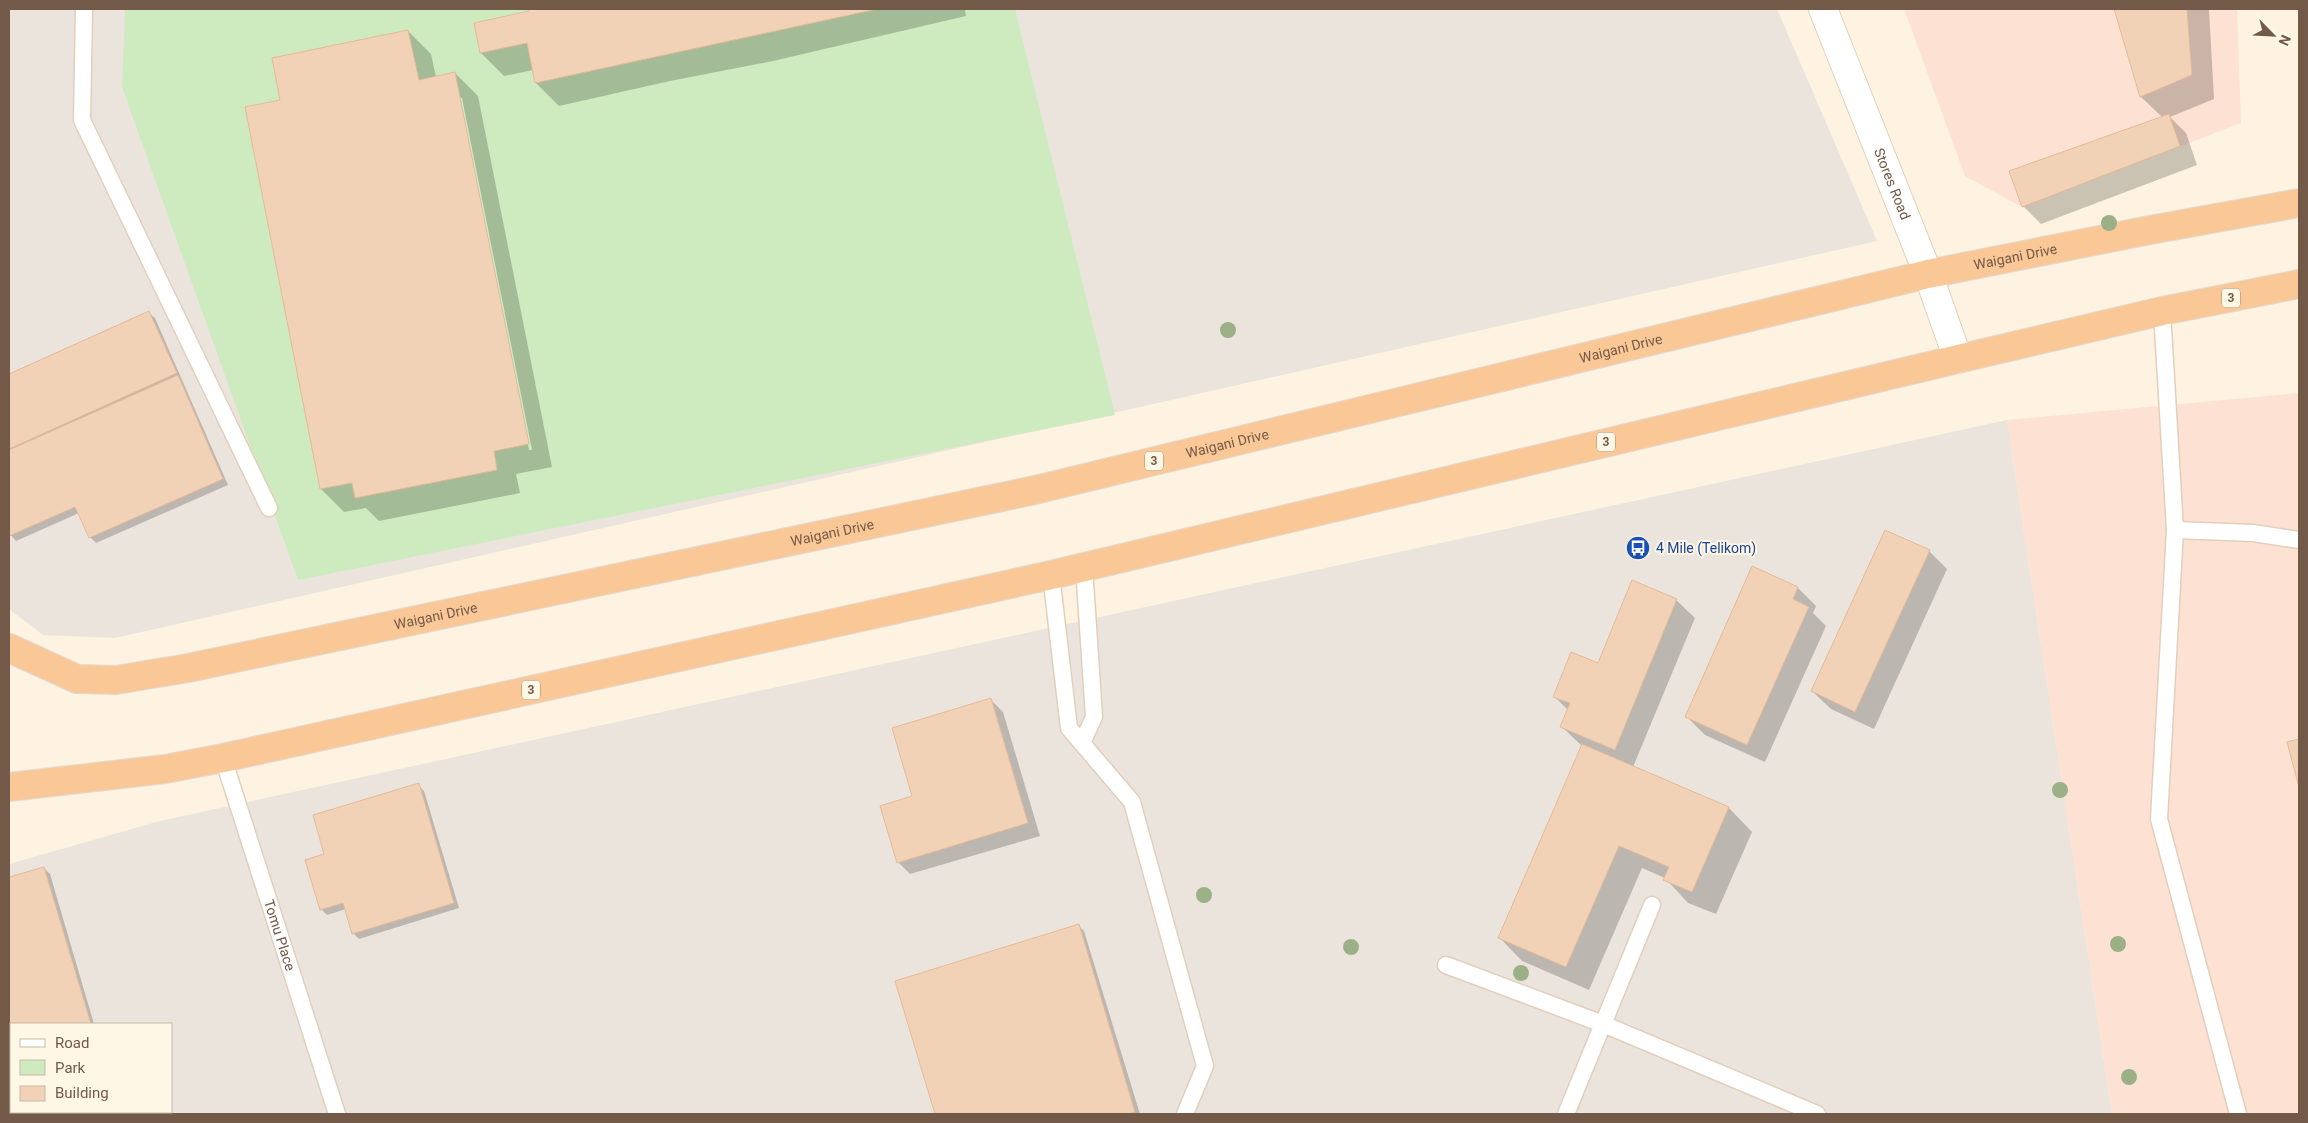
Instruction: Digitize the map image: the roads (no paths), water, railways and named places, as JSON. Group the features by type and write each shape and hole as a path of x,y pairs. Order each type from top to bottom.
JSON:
{"highway":[{"name":"Waigani Drive","path":"9,648 77,679 116,680 188,668 1036,490 1928,274 2299,203"},
{"name":"3","path":"9,787 165,769 223,758 1051,575 1958,358 2162,311 2299,284"}],"street":[{"name":"Stores Road","path":"1823,9 1928,274 1958,358"}],"lane":[{"path":"84,9 82,120 269,508"},
{"path":"2162,311 2175,530 2159,819 2238,1114"},
{"path":"2175,530 2253,533 2299,540"},
{"path":"1082,744 1094,717 1084,567"},
{"path":"1051,575 1069,728 1132,802 1205,1066 1185,1114"},
{"name":"Tomu Place","path":"223,758 337,1114"},
{"path":"1566,1114 1652,905"},
{"path":"1446,965 1603,1024 1817,1114"}],"place":[{"name":"4 Mile (Telikom)","path":"1638,548"}]}
